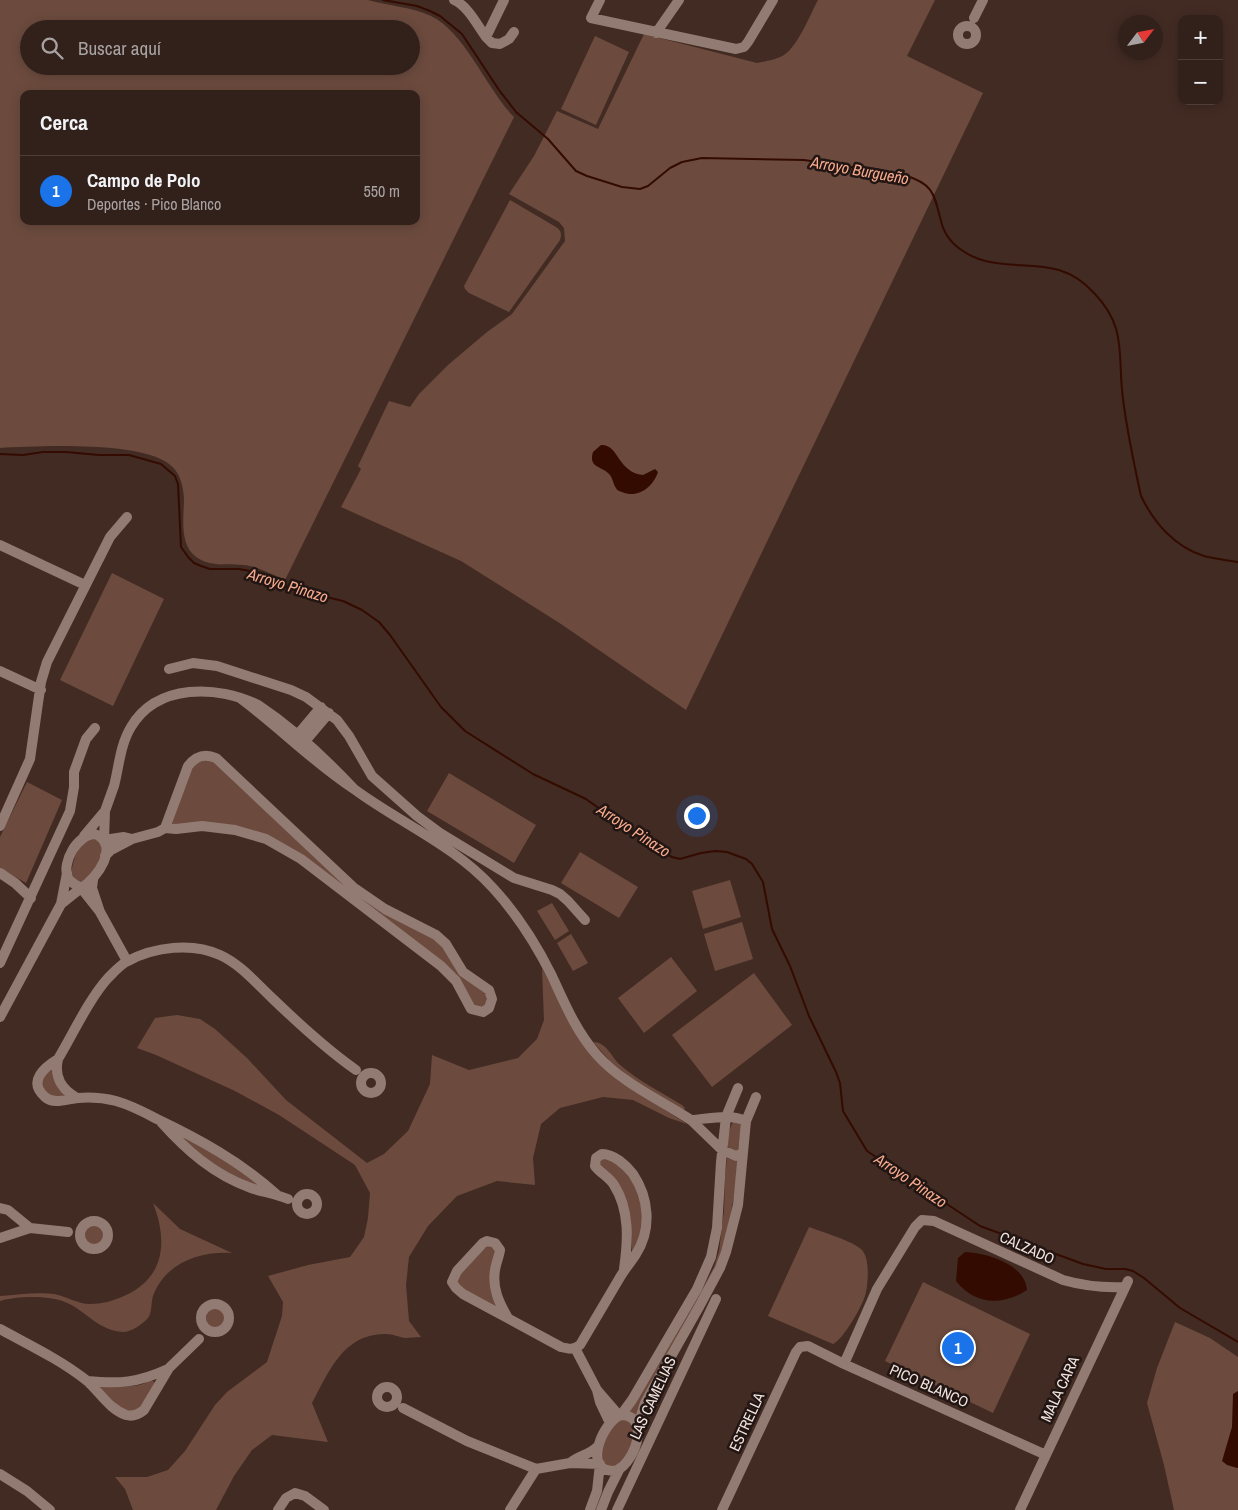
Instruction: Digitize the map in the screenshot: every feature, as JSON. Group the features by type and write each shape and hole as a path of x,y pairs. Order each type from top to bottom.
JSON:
{"street":[{"path":"454,0 458,2 492,42 500,44 509,39 514,32"},
{"path":"486,36 504,0"},
{"path":"600,0 591,18 721,47 740,49 748,42 773,0"},
{"path":"656,33 678,0"},
{"path":"974,18 976,36 973,42 968,44 962,42 959,38 959,32 974,18 983,0"},
{"path":"965,26 975,31"},
{"path":"0,826 30,759 40,690 47,662 110,537 128,517"},
{"path":"0,545 86,585"},
{"path":"169,669 194,663 217,666 292,690 325,710 342,727 372,776 417,816 440,833 514,878 560,894 585,920"},
{"path":"0,671 40,690"},
{"path":"61,904 93,880 99,872 105,856 105,811 114,786 127,736 135,722 148,709 164,699 192,691 210,692 240,698 258,705 337,778 450,850 483,878 505,902 528,934 552,976 575,1024 596,1054 627,1080 691,1120 722,1150 736,1156 743,1153"},
{"path":"299,741 325,710"},
{"path":"0,963 70,810 74,787 74,772 86,739 95,728"},
{"path":"105,856 110,850 132,839 158,832 165,828 218,827 266,839 350,891 429,930 442,940 463,972 489,990 492,998 489,1008 483,1012 471,1010 450,975 350,891 223,762 210,755 199,756 188,766 165,828"},
{"path":"0,799 10,804"},
{"path":"0,1016 61,904 70,856 105,811"},
{"path":"83,837 95,834 104,840 124,837 132,839"},
{"path":"67,872 71,882 81,888 100,912"},
{"path":"0,874 14,882 31,898"},
{"path":"93,880 92,888 100,912 126,961"},
{"path":"276,1194 265,1184 206,1143 138,1109 114,1100 77,1098 64,1101 50,1100 45,1097 38,1087 38,1077 41,1072 58,1059 102,985 126,961 170,948 196,949 220,954 242,970 306,1030 356,1070 375,1073 380,1078 380,1088 374,1093 367,1093 362,1088 356,1070"},
{"path":"58,1059 56,1073 60,1084 68,1093 77,1098"},
{"path":"360,1081 368,1073"},
{"path":"620,1468 611,1471 606,1470 600,1464 597,1456 598,1446 604,1431 614,1419 621,1415 632,1400 697,1289 712,1257 718,1220 726,1117 738,1088"},
{"path":"601,1510 620,1468 631,1455 635,1446 638,1438 638,1425 648,1396 720,1268 738,1204 746,1122 756,1097"},
{"path":"691,1120 726,1117 742,1119 746,1122"},
{"path":"159,1120 183,1146 213,1168 251,1188 298,1202"},
{"path":"508,1318 498,1299 494,1284 495,1268 500,1250 495,1243 487,1241 483,1243 457,1271 452,1282 456,1288 463,1294 561,1347 569,1349 580,1345 624,1269 636,1254 646,1233 647,1212 642,1191 631,1172 617,1159 610,1155 602,1154 596,1158 595,1166 614,1184 625,1211 627,1234 624,1269"},
{"path":"0,1208 8,1210 30,1228"},
{"name":"CALZADO","path":"844,1364 877,1289 922,1220 934,1222 1063,1280 1089,1286 1126,1284"},
{"path":"0,1238 30,1228 68,1232 96,1221 104,1226 108,1234 105,1243 97,1248 88,1248 68,1232"},
{"path":"81,1241 80,1234 83,1226"},
{"name":"MALA CARA","path":"1020,1510 1126,1284"},
{"name":"LAS CAMELIAS","path":"617,1510 716,1299"},
{"path":"0,1329 52,1357 87,1381 113,1407 131,1416 144,1410 170,1368 199,1339 223,1329 228,1322 228,1312 225,1308 217,1304 208,1306 202,1313 199,1339"},
{"path":"202,1322 206,1329 213,1332"},
{"name":"PICO BLANCO","path":"800,1346 808,1346 1046,1455"},
{"name":"ESTRELLA","path":"722,1510 800,1346"},
{"path":"575,1348 597,1390 616,1412 632,1417 638,1425"},
{"path":"87,1381 130,1382 170,1368"},
{"path":"403,1408 393,1388 386,1386 380,1390 377,1396 378,1403 384,1407 403,1408 467,1440 536,1469 570,1463 600,1464"},
{"path":"597,1390 600,1402 610,1423"},
{"path":"391,1407 398,1398"},
{"path":"570,1463 576,1458 594,1451 598,1446"},
{"path":"590,1510 597,1491 600,1464"},
{"path":"510,1510 536,1469"},
{"path":"0,1474 50,1510"},
{"path":"278,1510 286,1498 295,1493 304,1496 324,1510"}],"shaded area":[{"path":"0,0 368,0 424,13 443,24 455,35 504,106 514,117 285,580 250,566 214,564 201,560 190,551 183,529 183,488 176,471 169,464 155,457 112,448 38,446 0,448"},
{"path":"818,0 935,0 907,56 983,93 686,710 561,624 461,561 341,507 361,469 358,466 389,401 410,407 419,394 448,365 487,332 512,314 565,241 564,228 559,222 509,194 534,156 557,111 598,129 644,34 757,63 778,58 789,51 794,45"},
{"path":"595,36 629,52 596,125 561,109"},
{"path":"510,200 558,228 561,236 509,312 469,293 464,286"},
{"path":"601,445 612,449 623,464 634,473 643,475 655,469 658,472 653,482 639,493 628,494 618,490 609,474 596,466 592,461 593,452"},
{"path":"112,573 164,599 113,706 60,680"},
{"path":"210,759 348,889 274,839 175,825 172,823 190,771 196,763"},
{"path":"449,773 536,825 514,863 427,811"},
{"path":"27,782 62,800 26,883 0,868 0,837"},
{"path":"93,837 100,839 103,854 86,883 76,882 71,874 75,857 83,844"},
{"path":"580,852 638,887 619,918 561,883"},
{"path":"730,880 741,917 703,929 692,891"},
{"path":"357,893 437,939 485,991 488,1005 475,1009 458,978 362,904"},
{"path":"552,903 569,931 555,940 537,911"},
{"path":"742,922 753,959 715,971 704,934"},
{"path":"571,934 588,963 573,971 557,943"},
{"path":"671,957 697,991 644,1033 618,998"},
{"path":"542,969 595,1056 619,1081 687,1124 669,1118 633,1100 603,1097 560,1108 541,1124 533,1158 535,1185 497,1181 457,1196 428,1226 409,1257 406,1285 409,1321 421,1337 405,1338 391,1334 371,1335 359,1340 340,1356 312,1403 328,1442 272,1435 252,1450 234,1476 216,1510 133,1510 125,1489 115,1477 147,1477 168,1470 185,1451 215,1405 227,1392 267,1362 282,1316 283,1302 268,1276 308,1265 350,1257 364,1237 370,1193 355,1165 279,1115 235,1091 137,1048 155,1018 177,1015 200,1019 215,1029 247,1058 286,1100 367,1163 384,1154 408,1131 430,1084 432,1055 469,1070 518,1058 537,1039 544,1020"},
{"path":"754,973 792,1025 712,1087 672,1035"},
{"path":"593,1042 601,1044 626,1070 682,1105 685,1108 684,1110 628,1076 610,1061"},
{"path":"51,1067 69,1098 47,1097 41,1080"},
{"path":"733,1122 738,1122 741,1125 738,1150 735,1152 729,1150 728,1143 729,1132"},
{"path":"175,1131 207,1148 265,1189 241,1182 192,1151"},
{"path":"601,1158 617,1164 632,1181 640,1196 644,1220 643,1229 632,1251 632,1239 625,1205 598,1167"},
{"path":"727,1158 739,1161 724,1243 714,1270 636,1416 628,1411 698,1297 714,1267 719,1251 724,1211"},
{"path":"153,1203 180,1229 232,1253 208,1254 185,1261 175,1267 166,1275 153,1296 149,1316 137,1327 125,1332 108,1329 73,1306 50,1298 23,1297 0,1301 0,1296 47,1293 85,1304 94,1304 116,1299 138,1288 148,1279 160,1257 161,1231"},
{"path":"90,1225 98,1225 104,1231 104,1239 98,1245 90,1245 84,1239 84,1231"},
{"path":"809,1227 852,1244 865,1254 868,1277 864,1298 847,1329 833,1344 768,1316"},
{"path":"488,1245 495,1249 498,1308 464,1292 456,1282 457,1276"},
{"path":"965,1252 984,1255 1004,1262 1020,1273 1025,1281 1027,1290 999,1301 980,1299 972,1295 956,1281 958,1258"},
{"path":"923,1282 1030,1334 993,1413 885,1361"},
{"path":"212,1308 220,1308 226,1314 226,1322 220,1328 212,1328 206,1322 206,1314"},
{"path":"1175,1322 1210,1338 1238,1357 1238,1510 1174,1510 1147,1403 1157,1368"},
{"path":"149,1381 155,1383 141,1410 133,1413 121,1408 100,1389 101,1386 132,1386"},
{"path":"1238,1391 1237,1468 1227,1465 1222,1461 1232,1427 1233,1394"},
{"path":"623,1418 631,1421 635,1439 627,1459 610,1469 600,1458 603,1442 610,1426"}],"waterway":[{"name":"Arroyo Burgueño","path":"383,0 417,6 430,11 440,16 462,34 516,112 548,139 576,171 587,176 622,187 640,189 648,186 670,168 682,162 702,158 804,160 904,175 921,182 931,191 946,234 963,251 986,261 1047,267 1059,270 1078,279 1105,306 1117,330 1121,383 1127,424 1141,496 1146,506 1166,533 1184,547 1204,556 1238,562"},
{"name":"Arroyo Pinazo","path":"0,454 23,455 43,452 66,452 129,455 161,464 175,476 178,484 181,547 194,563 210,569 239,569 255,572 289,588 343,601 362,610 379,622 441,707 465,731 533,774 586,799 650,845 672,857 680,859 715,851 727,852 746,859 752,864 763,882 772,929 790,966 809,1016 836,1072 840,1083 843,1111 867,1151 980,1226 1083,1264 1106,1269 1133,1271 1180,1308 1238,1342"}],"place":[{"name":"Campo de Polo","path":"958,1348"}]}
